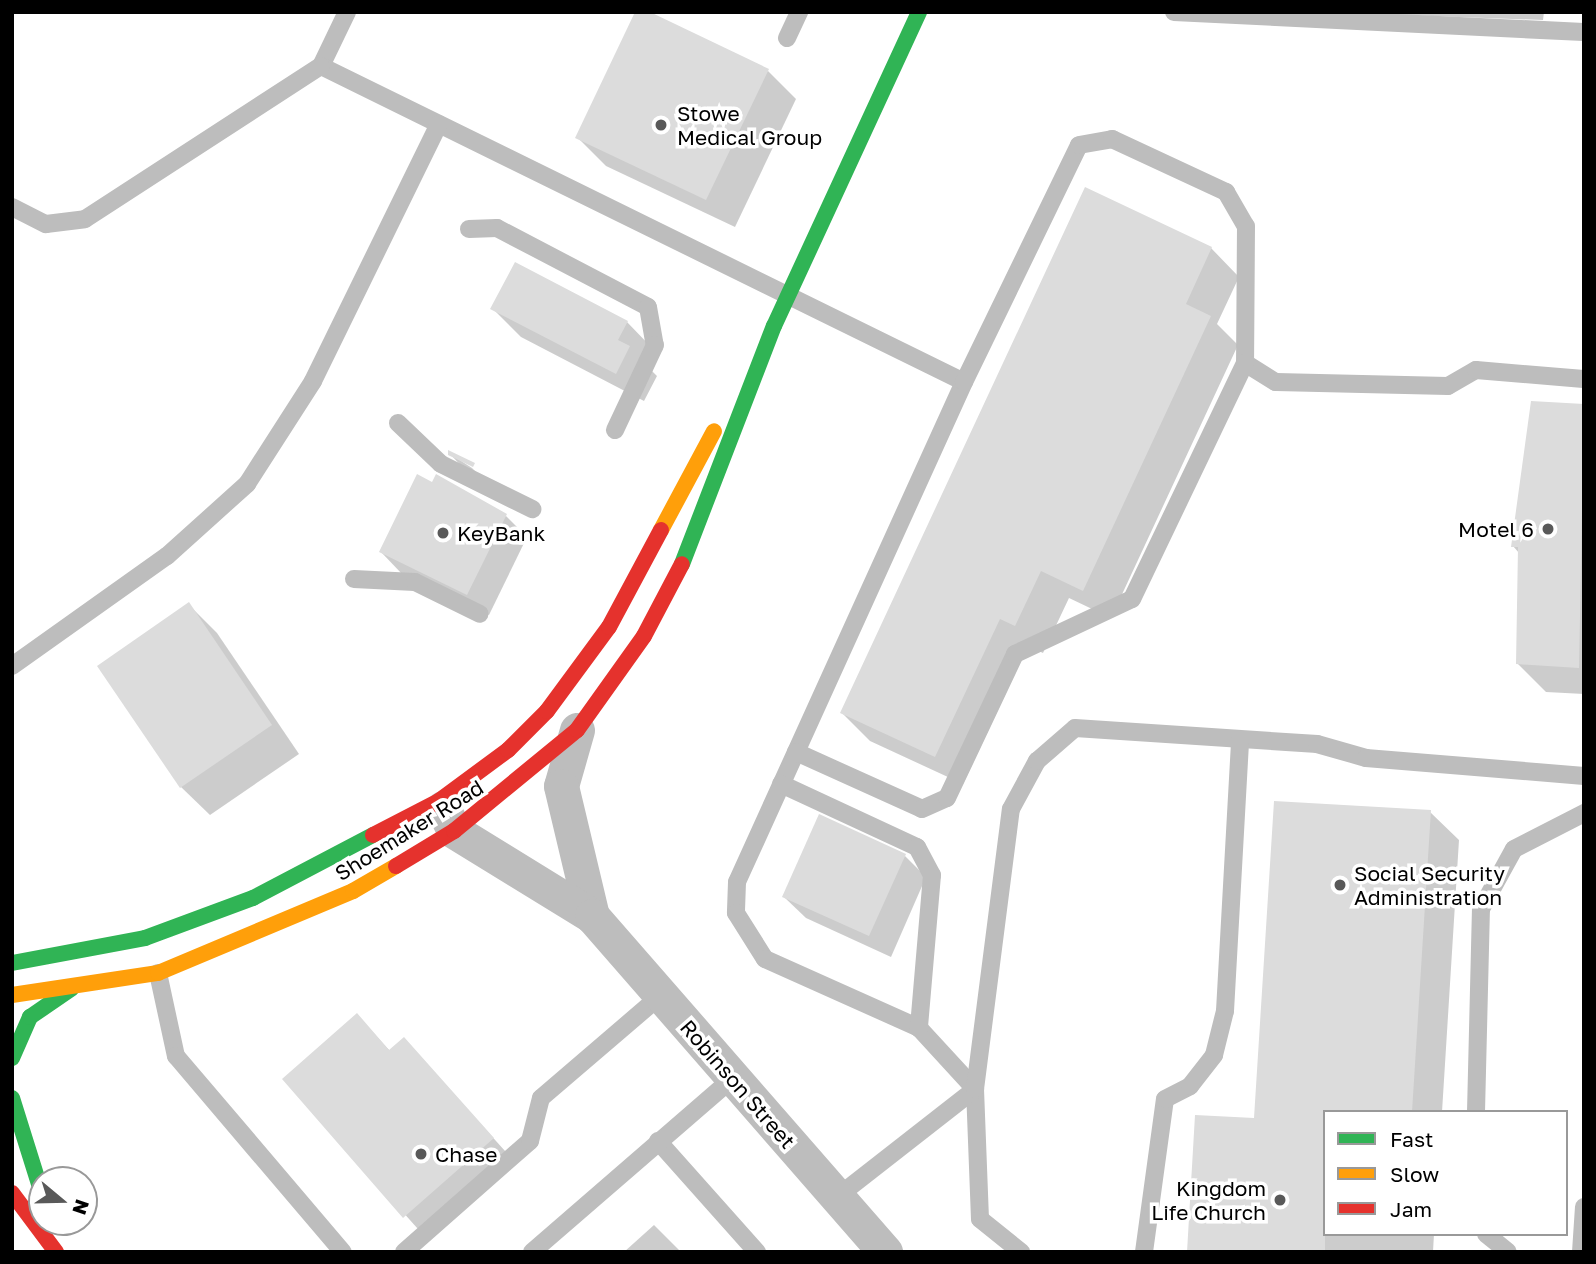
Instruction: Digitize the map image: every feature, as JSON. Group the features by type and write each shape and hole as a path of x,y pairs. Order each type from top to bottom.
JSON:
{"main road":[{"name":"Shoemaker Road","path":"12,995 158,973 353,891 447,816 577,730 644,636 692,545 774,326 919,12"},
{"name":"Shoemaker Road","path":"12,963 145,938 241,902 447,816 577,673 774,326"},
{"path":"12,1058 30,1017 72,988"},
{"path":"12,1098 33,1166"},
{"path":"12,1193 58,1252"}],"street":[{"name":"Robinson Street","path":"577,730 561,786 592,916"},
{"name":"Robinson Street","path":"447,816 592,916 885,1252"}],"lane":[{"path":"12,207 46,224 85,219 321,66 347,12"},
{"path":"787,38 799,12"},
{"path":"1174,12 1584,32"},
{"path":"321,66 964,382"},
{"path":"12,666 167,556 247,484 313,381 439,124"},
{"path":"796,752 922,809 947,798 1015,654 1132,599 1245,363 1246,226 1226,191 1112,139 1079,145 964,382 781,785 737,882 736,914 765,959 919,1028 975,1090"},
{"path":"469,229 497,228 648,307 655,345 615,430"},
{"path":"1245,363 1276,382 1358,388 1448,386 1476,370 1584,379"},
{"path":"398,423 441,464 532,509"},
{"path":"354,579 415,582 480,614"},
{"path":"1021,1252 980,1219 975,1090 1011,809 1038,761 1075,728 1317,744 1366,758 1584,776"},
{"path":"1143,1252 1165,1099 1190,1086 1214,1055 1225,1012 1240,739"},
{"path":"781,785 917,847 932,875 919,1028"},
{"path":"1476,1110 1481,909 1514,849 1584,813"},
{"path":"158,973 176,1056 343,1252"},
{"path":"404,1252 530,1141 541,1098 661,995"},
{"path":"532,1252 733,1077"},
{"path":"837,1197 975,1090"},
{"path":"658,1141 757,1252"},
{"path":"1581,1252 1584,1207"},
{"path":"1488,1236 1508,1252"}],"building":[{"path":"635,12 650,12 769,69 706,200 575,138"},
{"path":"1085,187 1212,247 1186,304 1211,316 1083,591 1041,571 1015,626 1000,619 935,757 840,713"},
{"path":"515,262 628,321 618,340 630,346 616,374 490,309"},
{"name":"Motel 6","path":"1531,401 1584,404 1579,668 1516,664 1518,547 1511,547"},
{"path":"448,450 475,463 473,467 448,455"},
{"name":"KeyBank","path":"417,474 432,482 436,474 507,514 467,595 379,552"},
{"path":"189,602 272,725 180,788 97,666"},
{"path":"1274,801 1431,810 1412,1110 1323,1110 1325,1252 1187,1252 1195,1115 1254,1118"},
{"path":"819,814 906,854 869,936 782,897"},
{"path":"357,1013 389,1050 404,1037 494,1138 403,1218 282,1079"}],"traffic: fast":[{"path":"682,564 774,326 919,12"},
{"path":"12,963 145,938 253,898 373,835"},
{"path":"12,1058 30,1017 72,988"},
{"path":"12,1098 33,1166"}],"traffic: slow":[{"path":"661,530 714,431"},
{"path":"12,995 158,973 353,891 396,866"}],"traffic: jam":[{"path":"373,835 439,801 508,750 547,711 609,627 661,530"},
{"path":"396,866 454,831 577,730 644,636 682,564"},
{"path":"12,1193 56,1252"}],"place":[{"name":"Stowe Medical Group","path":"661,125"},
{"name":"Motel 6","path":"1548,529"},
{"name":"KeyBank","path":"443,533"},
{"name":"Social Security Administration","path":"1340,885"},
{"name":"Chase","path":"421,1154"},
{"name":"Kingdom Life Church","path":"1280,1200"}]}
